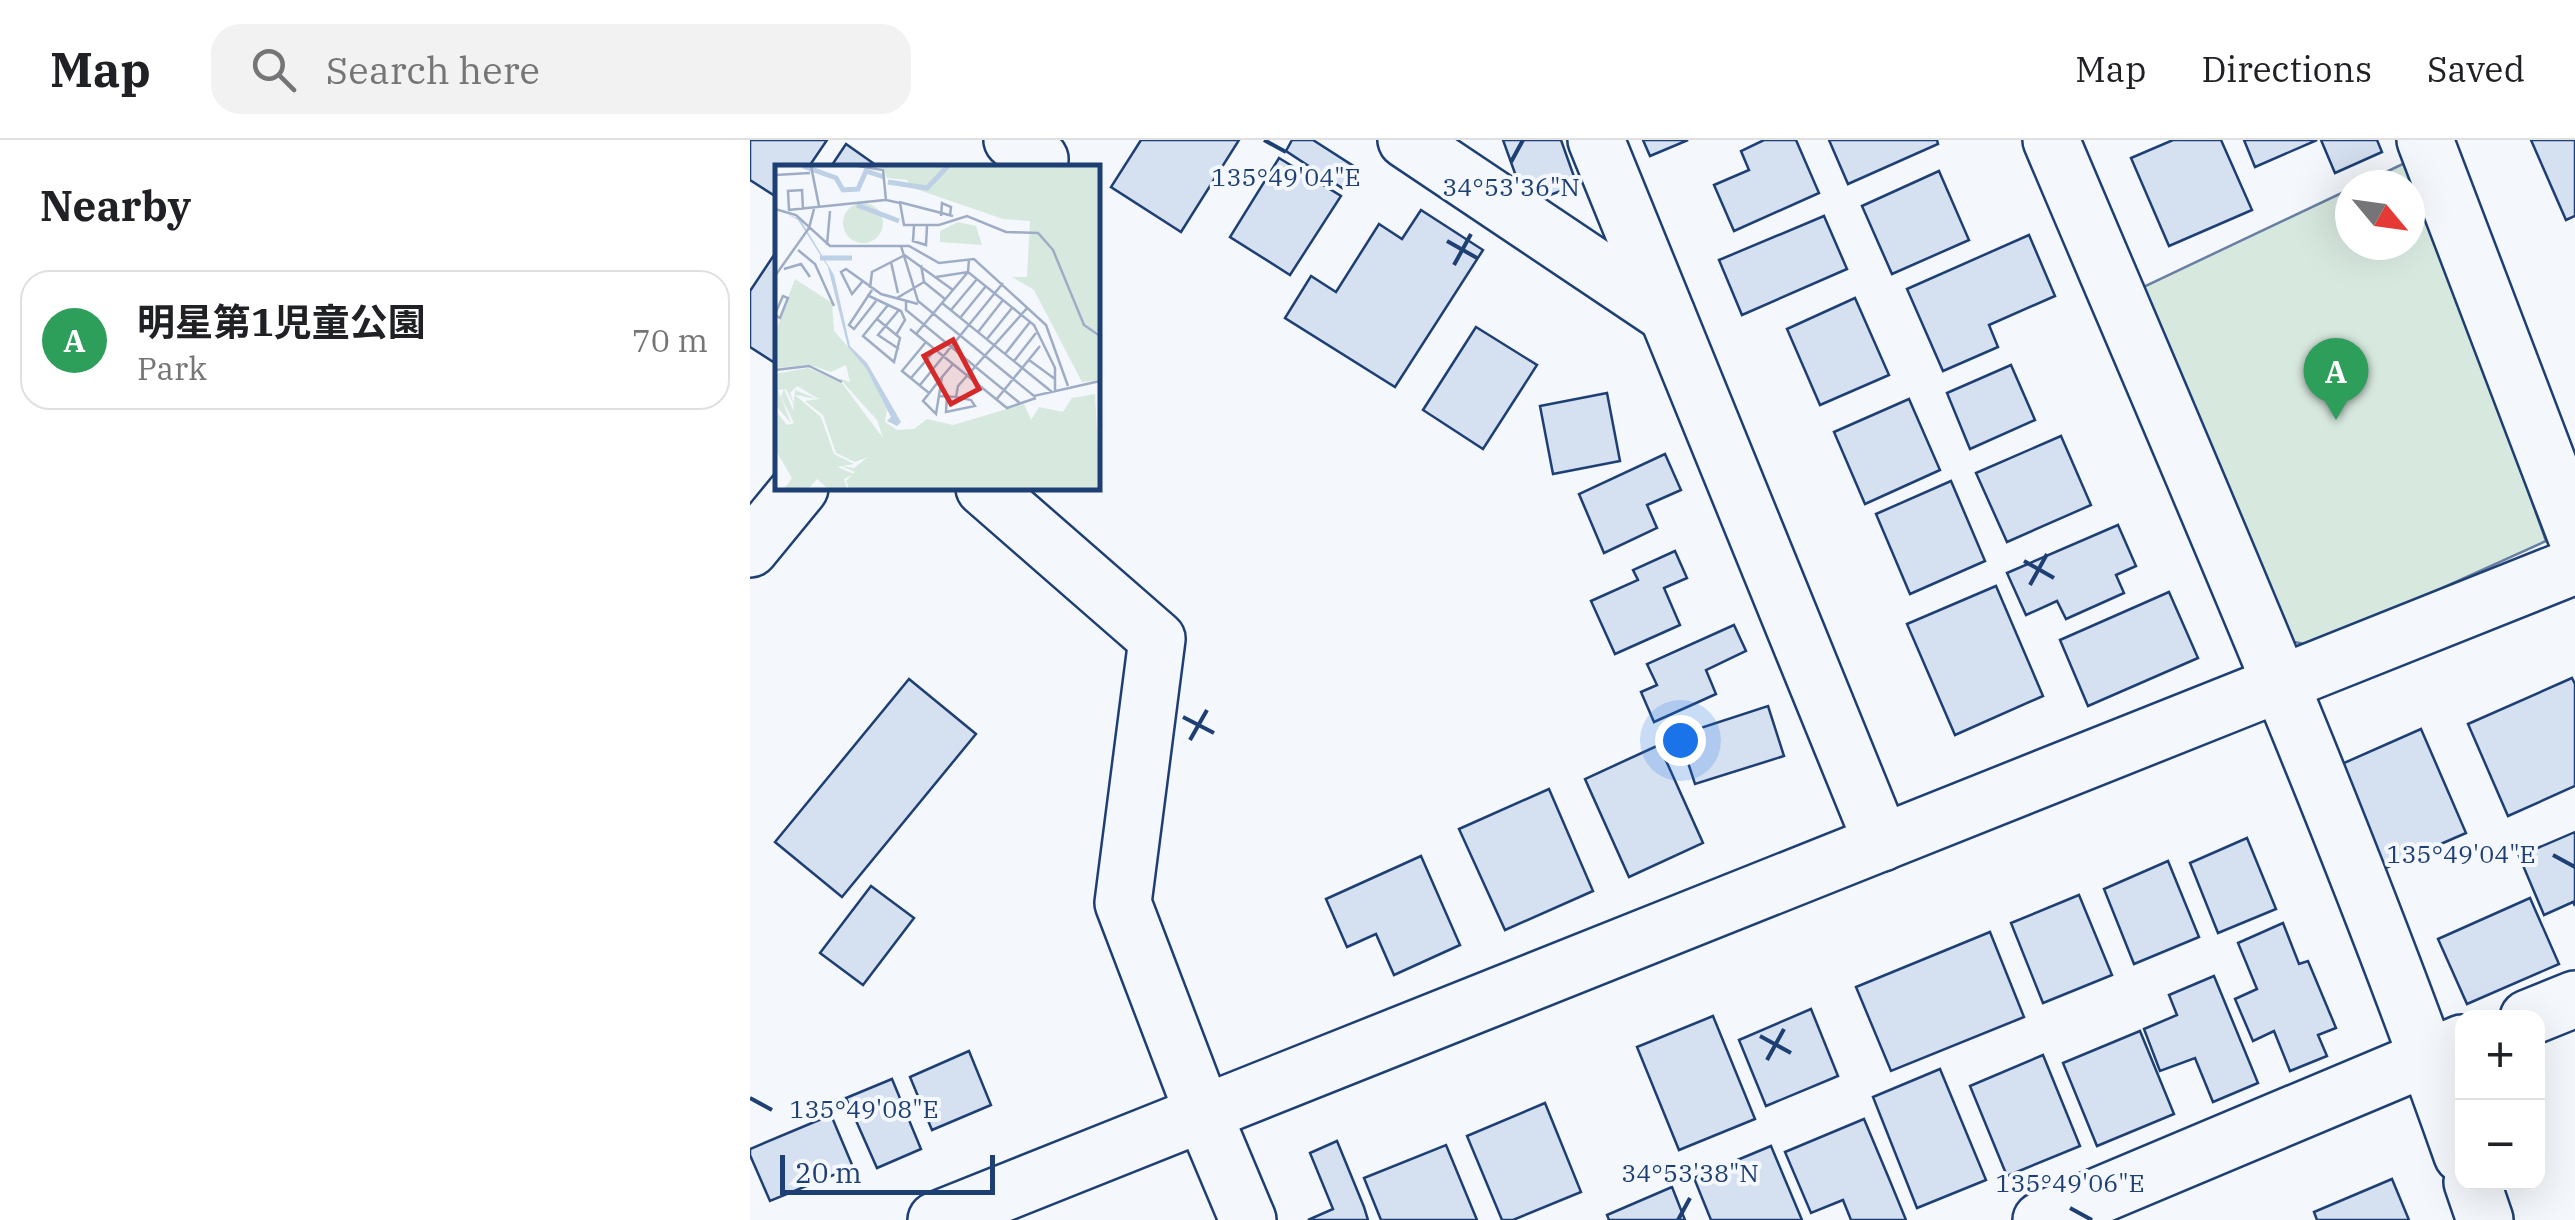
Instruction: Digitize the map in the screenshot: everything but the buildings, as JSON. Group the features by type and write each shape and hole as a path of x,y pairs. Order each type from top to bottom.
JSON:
{"street":[{"path":"1406,140 1667,314"},
{"path":"1596,140 1882,843"},
{"path":"2051,140 2281,684 2445,1049 2455,1111"},
{"path":"2424,140 2575,534"},
{"path":"750,549 798,490"},
{"path":"986,490 1158,639 1123,903 1248,1220"},
{"path":"936,1220 2575,566"},
{"path":"2545,1011 2575,999"},
{"path":"2041,1220 2445,1049"},
{"path":"2475,1190 2485,1220"}],"shaded area":[{"path":"2411,160 2415,170 2390,170"},
{"path":"2335,196 2335,260 2425,260 2425,200 2546,541 2314,646 2261,635 2118,299"}],"place":[{"name":"明星第1児童公園","path":"2336,420"}]}
